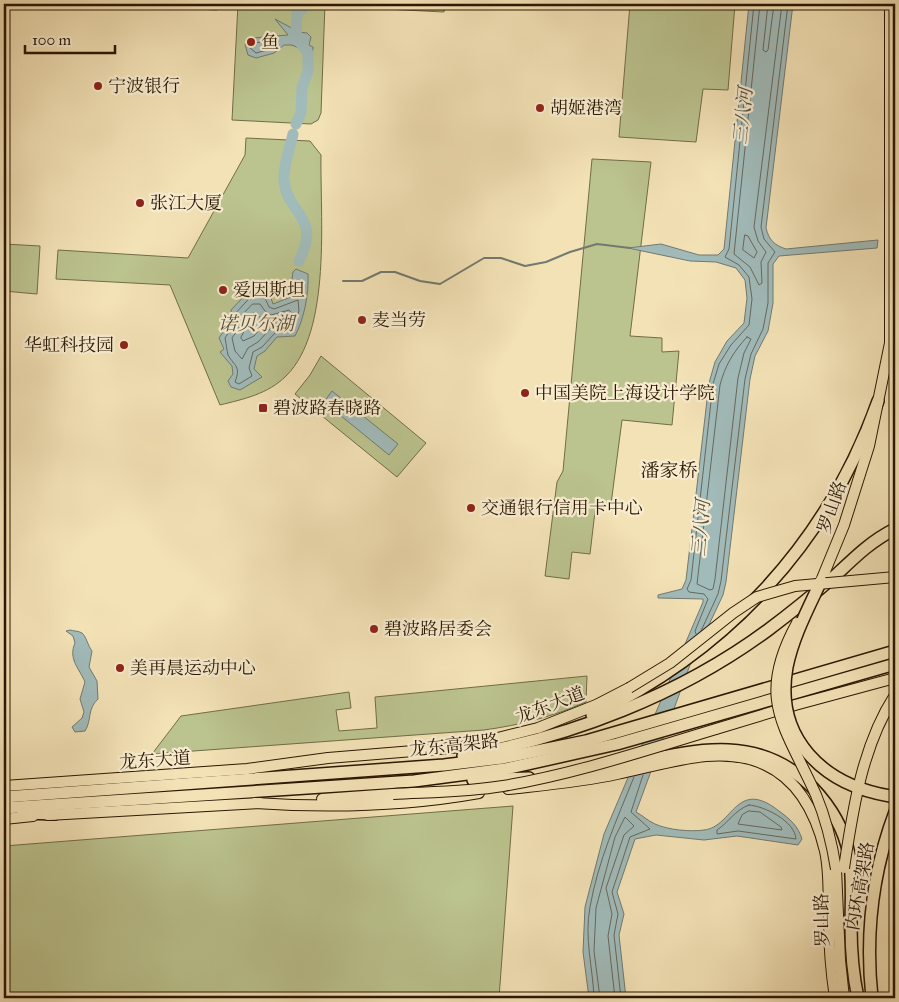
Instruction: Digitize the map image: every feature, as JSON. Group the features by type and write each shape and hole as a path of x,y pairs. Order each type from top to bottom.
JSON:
{"highway":[{"path":"892,52 895,27"},
{"path":"630,697 677,667 728,627 780,572 822,515 850,465 878,401"},
{"path":"837,574 866,546 895,529"},
{"path":"356,771 464,756 539,739 630,697 707,669 766,631 869,550 895,536"},
{"path":"821,581 798,631 787,667 785,686 788,714 800,742 819,766 852,787 893,796"},
{"name":"龙东高架路","path":"4,797 356,771 502,758 557,748 895,651"},
{"name":"龙东高架路","path":"4,808 414,780 532,764 617,744 895,664"},
{"path":"414,780 526,778 603,770 694,754 735,750 766,758 800,777 822,799 841,830 849,854 852,884 852,942 858,998"},
{"path":"4,790 53,794"},
{"name":"内环高架路","path":"872,998 868,934 872,898 883,848 895,812"},
{"path":"4,813 55,814"}],"main road":[{"name":"罗山路","path":"841,997 836,869 831,840 816,795 783,729 775,694 782,654 821,581 844,525 874,424 885,373 892,320 892,52 890,4"},
{"name":"龙东大道","path":"4,786 247,770 328,758 462,747 515,736 596,705 630,697 732,613 758,596 795,586 895,577"},
{"path":"4,819 55,814 485,788 523,782 593,765 830,695 895,678"},
{"path":"840,936 844,868 857,795 873,738 895,695"},
{"path":"256,803 338,805 453,797 606,776 694,754 729,756 755,762 781,773 793,782 815,822 825,853 829,881 829,946 841,997"}],"green space":[{"path":"89,4 218,4 217,10"},
{"path":"238,4 325,4 321,113 318,120 311,124 232,120"},
{"path":"345,4 445,4 444,12 345,7"},
{"path":"630,4 735,4 728,90 703,89 696,142 619,137"},
{"path":"246,138 310,141 321,155 322,240 320,272 317,302 311,331 301,356 286,376 264,392 220,405 170,285 56,279 58,250 188,258 245,155"},
{"path":"592,159 651,162 630,336 662,338 662,352 679,351 672,425 622,420 611,504 596,503 590,554 572,552 569,579 545,576 557,482 563,471"},
{"path":"4,244 40,246 37,294 4,291"},
{"path":"321,356 426,443 397,477 295,394 310,375"},
{"path":"587,676 586,702 548,716 497,728 152,754 181,716 349,692 351,708 336,710 339,731 377,728 375,697"},
{"path":"513,806 499,998 4,998 4,846"}],"water":[{"name":"三八河","path":"749,4 793,4 766,228 769,236 775,244 786,249 878,240 877,248 779,256 773,264 773,303 768,331 755,356 750,379 723,595 690,665 636,812 652,823 666,828 699,831 714,827 744,801 753,799 765,802 787,817 796,827 802,839 798,845 737,836 704,840 656,835 635,839 617,892 624,914 619,935 626,998 589,998 583,952 585,907 604,834 703,602 703,599 658,598 658,595 682,589 686,580 709,383 715,362 727,341 744,323 747,298 745,280 736,268 716,262 690,261 628,248 661,244 699,255 718,255 724,249"},
{"path":"275,19 299,32 307,33 311,37 309,45 313,47 312,60 306,59 301,49 292,45 284,45 274,53 256,58 248,55 245,44 253,38 288,35"},
{"name":"诺贝尔湖","path":"296,269 308,274 308,282 307,298 295,336 277,337 265,351 257,356 254,369 262,377 240,390 231,387 228,381 233,374 232,366 220,352 224,349 219,338 232,319 231,310 248,292 269,292 273,304 301,293 301,287 292,279 293,272"},
{"path":"332,391 398,444 389,455 324,402"},
{"path":"66,631 82,633 92,651 89,667 97,681 98,699 92,707 85,731 75,732 72,727 82,718 84,712 80,699 85,682 75,663 73,649 75,643 73,636"}],"waterway":[{"path":"296,124 301,113 302,88 308,71 308,53 296,37 297,13 308,4"},
{"path":"293,134 284,180 286,192 301,217 307,234 299,261"},
{"path":"343,281 362,281 381,272 395,272 420,281 440,284 484,258 501,258 525,266 546,262 597,244 630,248"}],"place":[{"name":"鱼","path":"251,42"},
{"name":"宁波银行","path":"98,86"},
{"name":"胡姬港湾","path":"540,108"},
{"name":"张江大厦","path":"140,203"},
{"name":"爱因斯坦","path":"223,290"},
{"name":"麦当劳","path":"362,320"},
{"name":"华虹科技园","path":"124,345"},
{"name":"中国美院上海设计学院","path":"525,393"},
{"name":"碧波路春晓路","path":"263,408"},
{"name":"交通银行信用卡中心","path":"471,508"},
{"name":"碧波路居委会","path":"374,629"},
{"name":"美再晨运动中心","path":"120,668"}],"district":[{"name":"潘家桥","path":"669,470"}]}
